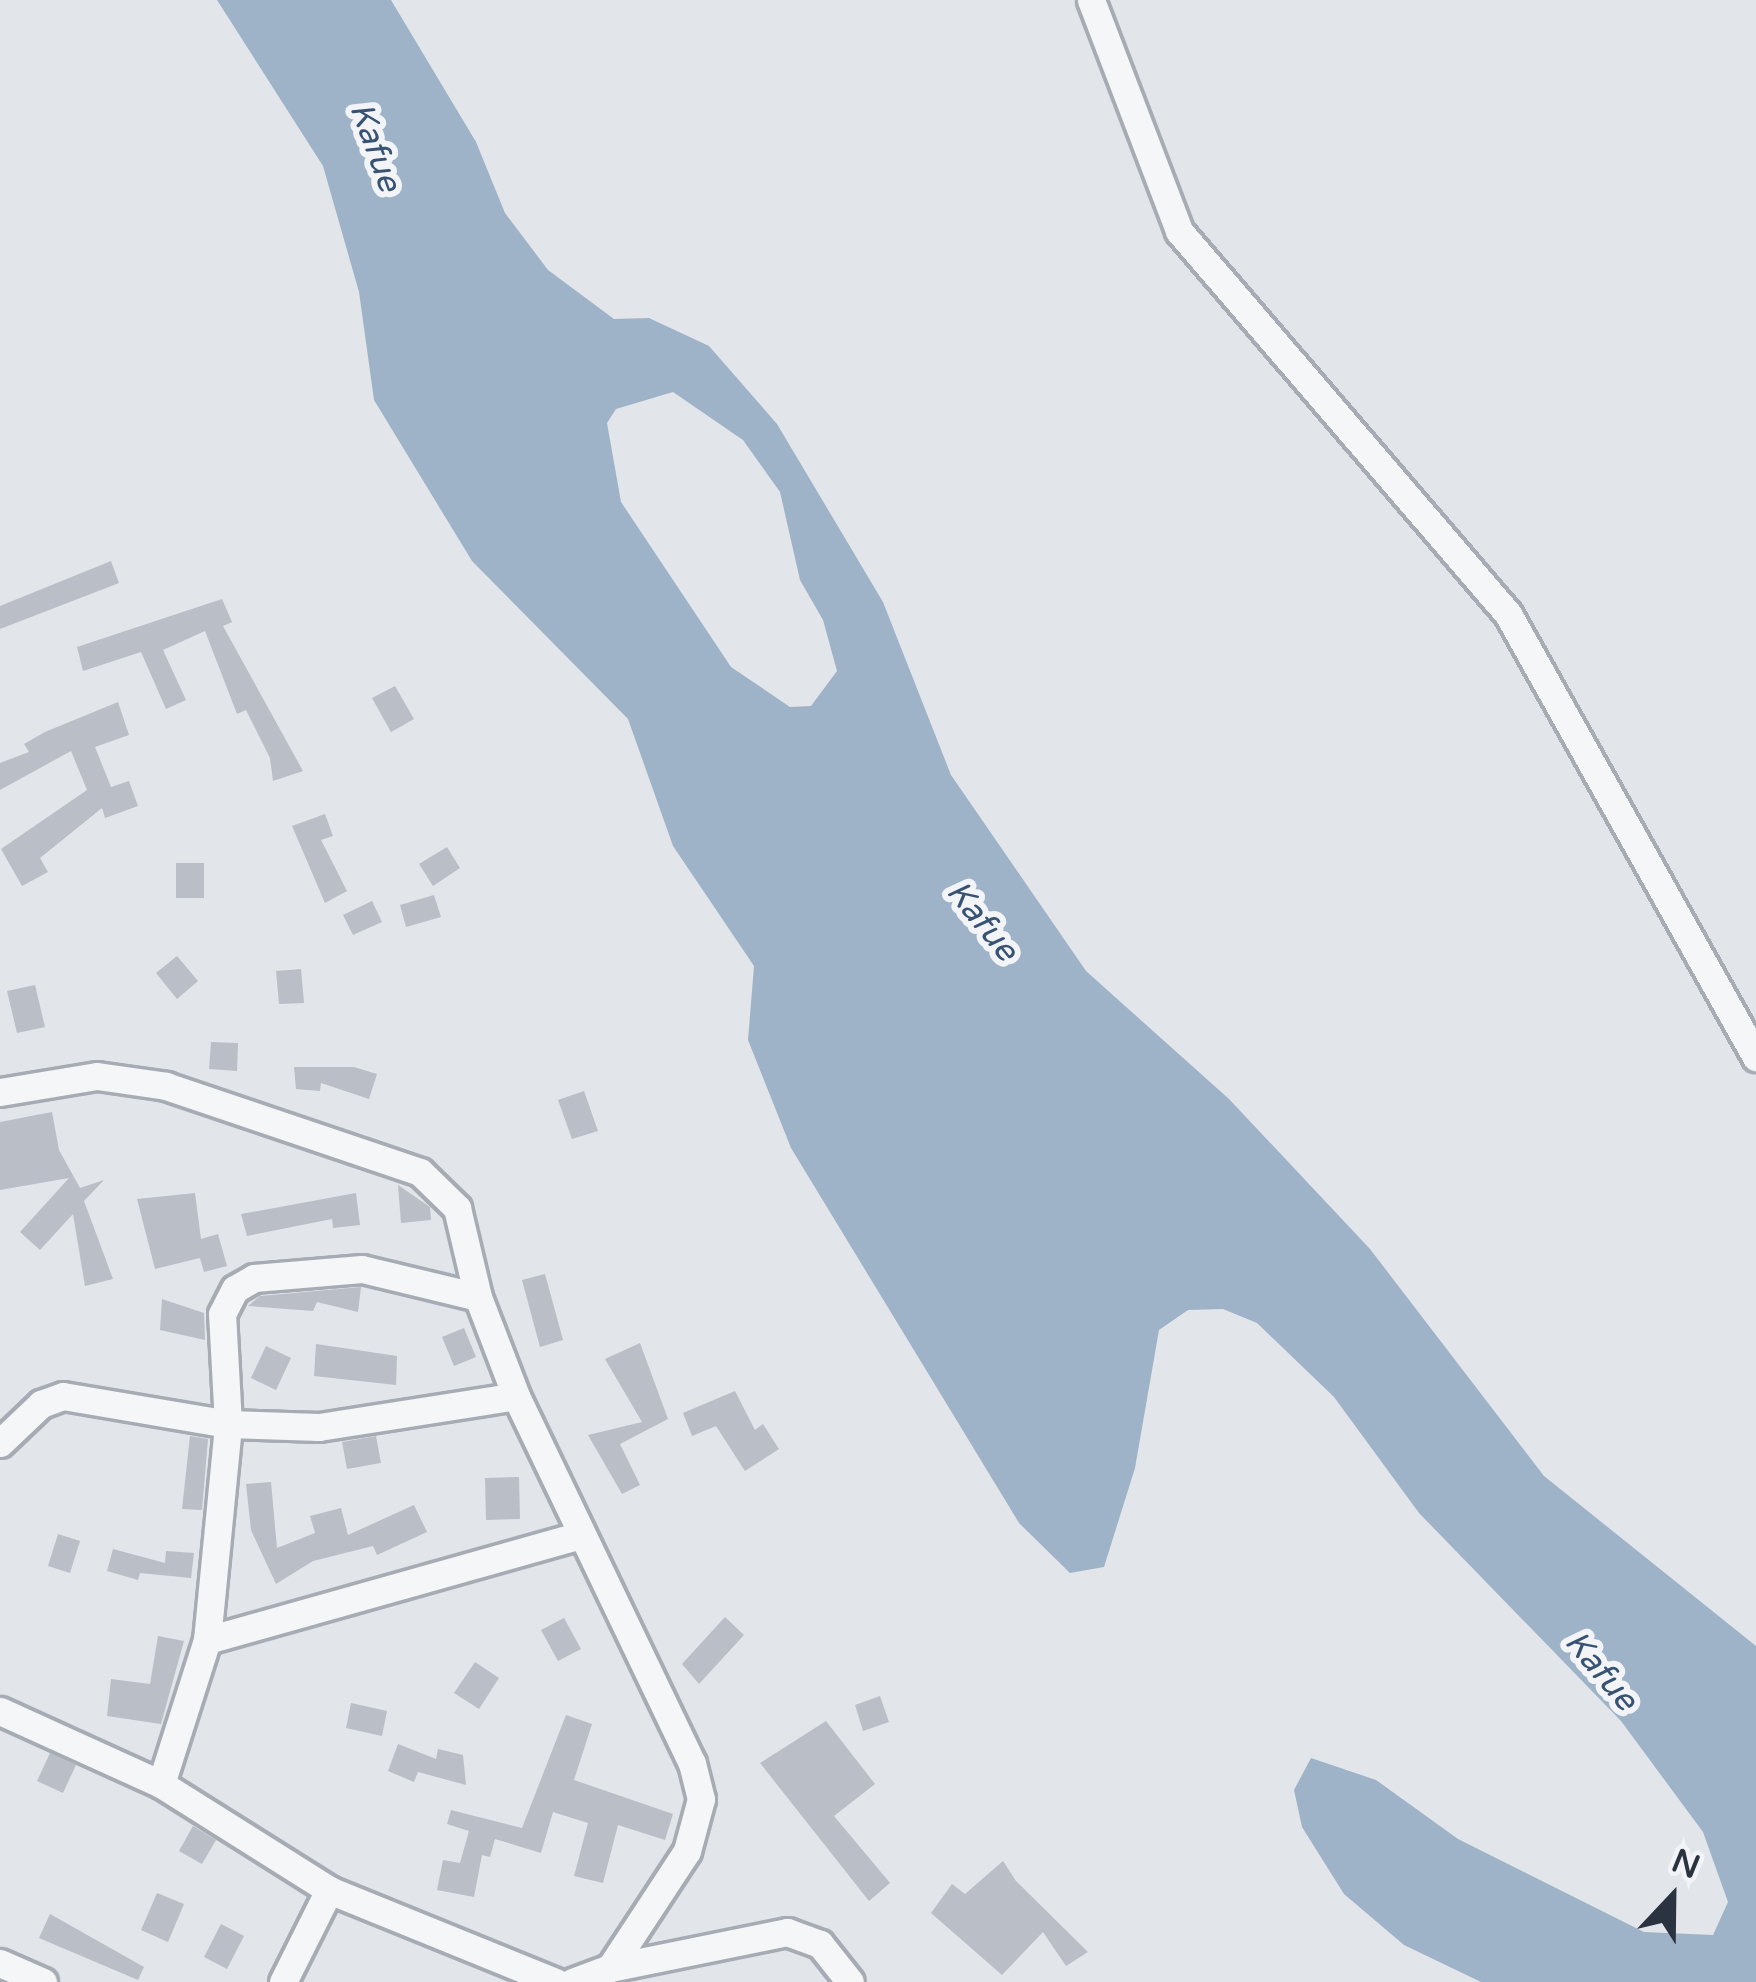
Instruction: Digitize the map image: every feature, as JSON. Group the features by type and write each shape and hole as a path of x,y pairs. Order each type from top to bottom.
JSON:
{"street":[{"path":"1091,0 1179,231 1508,614 1756,1058"},
{"path":"0,1092 97,1076 166,1086 420,1172 457,1208 478,1297 515,1396 577,1537 630,1628 701,1799 687,1851 610,1968"},
{"path":"161,1784 207,1640 228,1424 221,1314 242,1281 362,1269 478,1297"},
{"path":"0,1443 41,1404 63,1396 228,1424 377,1421 515,1396"},
{"path":"207,1640 577,1537"},
{"path":"0,1712 161,1784 329,1890 556,1982"},
{"path":"283,1982 329,1890"},
{"path":"572,1982 610,1968 787,1932 820,1944 850,1982"},
{"path":"0,1963 43,1982"}],"water":[{"name":"Kafue","path":"217,0 391,0 476,142 505,213 548,270 614,319 649,318 709,346 777,424 883,602 951,775 1086,971 1229,1099 1370,1249 1544,1476 1756,1646 1756,1982 1481,1982 1404,1945 1344,1894 1302,1827 1294,1790 1311,1758 1376,1780 1458,1839 1644,1932 1713,1935 1728,1902 1703,1832 1621,1721 1419,1513 1334,1397 1257,1323 1223,1309 1188,1310 1159,1330 1135,1468 1104,1567 1070,1573 1019,1523 791,1148 748,1040 754,966 673,846 628,719 472,561 374,400 359,292 323,166","holes":["673,392 743,440 780,492 800,580 823,620 837,671 811,706 790,707 731,667 621,502 607,423 616,409"]}],"building":[{"path":"111,561 119,583 0,629 0,606"},
{"path":"222,599 232,622 223,626 303,771 273,781 270,758 246,710 237,714 205,631 163,650 186,700 166,709 141,652 83,671 77,647"},
{"path":"395,686 414,719 391,732 372,698"},
{"path":"118,702 129,735 95,747 111,787 129,781 138,806 105,818 102,808 40,858 48,872 22,886 1,849 87,790 71,751 0,790 0,763 29,752 24,744 45,732"},
{"path":"325,814 333,836 321,840 347,891 325,903 292,826"},
{"path":"447,847 460,868 433,886 419,864"},
{"path":"176,863 204,863 204,898 176,898"},
{"path":"434,895 441,917 406,927 400,905"},
{"path":"372,901 382,922 353,935 343,915"},
{"path":"177,956 198,981 177,999 156,973"},
{"path":"301,969 304,1003 279,1004 276,971"},
{"path":"35,985 45,1027 17,1033 7,991"},
{"path":"211,1042 238,1043 237,1071 209,1069"},
{"path":"294,1067 354,1067 377,1074 369,1099 321,1083 320,1091 296,1089"},
{"path":"584,1091 598,1131 572,1139 558,1100"},
{"path":"52,1112 59,1150 80,1188 104,1180 84,1201 113,1279 85,1286 73,1214 40,1250 20,1232 69,1178 0,1190 0,1122"},
{"path":"398,1185 430,1207 431,1220 401,1223"},
{"path":"195,1193 201,1239 218,1234 227,1266 204,1272 200,1258 155,1269 137,1199"},
{"path":"356,1193 360,1225 333,1228 332,1219 247,1236 241,1214"},
{"path":"545,1274 563,1340 540,1347 522,1280"},
{"path":"361,1287 358,1312 317,1302 313,1311 248,1306 260,1296"},
{"path":"162,1299 204,1313 205,1340 160,1330"},
{"path":"464,1328 476,1357 454,1366 442,1337"},
{"path":"640,1343 668,1419 620,1444 640,1485 622,1494 588,1435 642,1422 605,1359"},
{"path":"316,1344 397,1356 396,1385 314,1376"},
{"path":"266,1346 291,1358 276,1390 251,1378"},
{"path":"735,1391 755,1430 763,1424 779,1449 745,1471 716,1426 692,1436 683,1413"},
{"path":"190,1436 208,1439 202,1510 182,1509"},
{"path":"376,1436 381,1463 347,1469 342,1442"},
{"path":"519,1477 520,1519 486,1520 485,1478"},
{"path":"271,1482 277,1548 315,1533 310,1516 341,1508 348,1535 414,1505 427,1532 377,1555 373,1546 313,1561 276,1584 251,1530 246,1484"},
{"path":"58,1534 80,1541 70,1573 48,1566"},
{"path":"113,1549 165,1563 166,1551 194,1553 191,1578 140,1573 138,1580 107,1571"},
{"path":"725,1617 744,1635 699,1684 682,1664"},
{"path":"564,1618 581,1649 558,1661 541,1630"},
{"path":"158,1636 184,1641 161,1724 107,1716 111,1679 150,1684"},
{"path":"475,1662 499,1678 479,1709 454,1693"},
{"path":"880,1696 889,1722 863,1731 855,1705"},
{"path":"351,1703 387,1711 382,1736 346,1728"},
{"path":"566,1715 592,1724 574,1780 673,1814 665,1840 618,1825 603,1883 574,1876 588,1823 553,1812 541,1853 495,1839 490,1857 482,1855 474,1897 437,1890 443,1860 460,1863 469,1831 447,1824 451,1810 522,1828"},
{"path":"826,1721 875,1784 834,1816 890,1883 869,1901 760,1763"},
{"path":"398,1744 436,1759 438,1749 463,1755 466,1785 418,1772 414,1782 388,1771"},
{"path":"50,1753 76,1765 63,1793 37,1781"},
{"path":"193,1826 216,1840 202,1864 179,1851"},
{"path":"1003,1861 1016,1881 1088,1952 1066,1966 1043,1932 1002,1975 931,1913 952,1884 965,1894"},
{"path":"157,1893 184,1904 168,1942 141,1930"},
{"path":"50,1914 144,1967 138,1980 39,1938"},
{"path":"221,1924 244,1936 227,1969 204,1957"}]}
